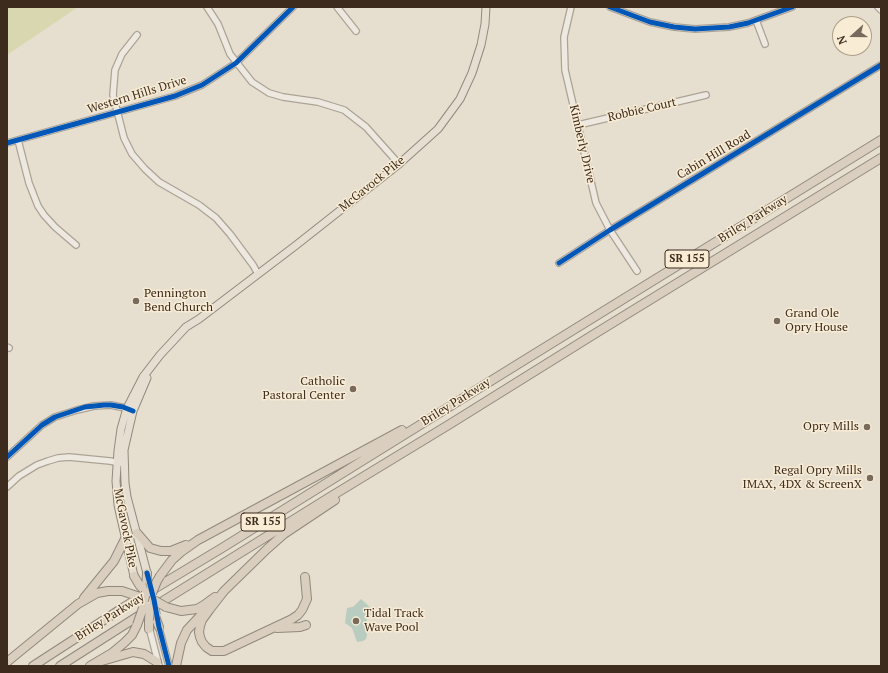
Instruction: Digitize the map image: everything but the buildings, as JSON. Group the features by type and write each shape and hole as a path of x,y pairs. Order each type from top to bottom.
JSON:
{"highway":[{"name":"Briley Parkway","path":"33,666 124,607 222,548 881,140"},
{"name":"Briley Parkway","path":"60,666 183,588 881,158"},
{"path":"136,533 150,548 161,551 171,551 198,540 494,379"},
{"path":"306,577 307,599 302,610 292,619 224,651 212,651 202,642 199,632 202,620 224,591 267,549 284,534 406,451"},
{"path":"78,604 114,561 125,539"},
{"path":"92,665 124,643 132,635 137,625 145,593 157,581 172,560 198,540"},
{"path":"134,576 145,593 151,620 159,627"},
{"path":"7,662 78,604 97,593 122,591 145,593 166,607 181,611 196,609 224,591"},
{"path":"176,666 181,643 187,630 202,614 210,609"},
{"path":"272,628 300,627 306,625"},
{"path":"92,665 133,652 144,654 158,664"}],"main road":[{"name":"McGavock Pike","path":"145,593 136,533 118,450 121,429 147,378 162,358 199,319 399,164 438,129 460,99 478,58 486,7"},
{"name":"McGavock Pike","path":"130,410 124,450 116,481 118,505 134,576"}],"street":[{"path":"208,7 218,24 230,54 252,82 269,93 282,97 318,102 344,110 366,126 399,164"},
{"name":"Western Hills Drive","path":"7,143 175,96 202,85 236,63 293,7"},
{"path":"337,7 356,31"},
{"name":"Kimberly Drive","path":"571,7 564,37 565,70 596,203 610,230 637,271"},
{"path":"610,7 664,26 684,28 729,27 756,20 792,7"},
{"path":"878,7 881,10"},
{"path":"756,20 765,44"},
{"path":"137,35 122,54 115,70 113,95 124,138 132,154 159,182 199,205 216,218 230,234 258,274"},
{"name":"Cabin Hill Road","path":"559,263 610,230 881,65"},
{"name":"Robbie Court","path":"578,125 706,95"},
{"path":"18,140 28,183 38,206 55,227 76,245"},
{"path":"7,457 42,425 56,416 94,406 111,405 130,410"},
{"path":"7,487 28,470 58,458 69,457 121,463"},
{"path":"151,620 158,664"},
{"path":"159,627 169,666"}],"green space":[{"path":"7,7 78,7 7,55"}],"shaded area":[{"name":"Tidal Track Wave Pool","path":"361,599 371,608 372,613 364,617 367,619 366,639 357,642 352,628 345,623 347,608 354,606"}],"cycle path":[{"path":"7,143 175,96 202,85 236,63 293,7"},
{"path":"610,7 650,22 674,27 695,29 729,27 748,23 792,7"},
{"path":"559,263 610,230 881,65"},
{"path":"7,457 42,425 55,417 85,407 104,405 123,407 133,411"},
{"path":"147,573 169,666"}],"place":[{"name":"Pennington Bend Church","path":"136,301"},
{"name":"Grand Ole Opry House","path":"777,321"},
{"name":"Catholic Pastoral Center","path":"353,389"},
{"name":"Opry Mills","path":"867,427"},
{"name":"Regal Opry Mills IMAX, 4DX & ScreenX","path":"870,478"},
{"name":"Tidal Track Wave Pool","path":"356,621"}]}
